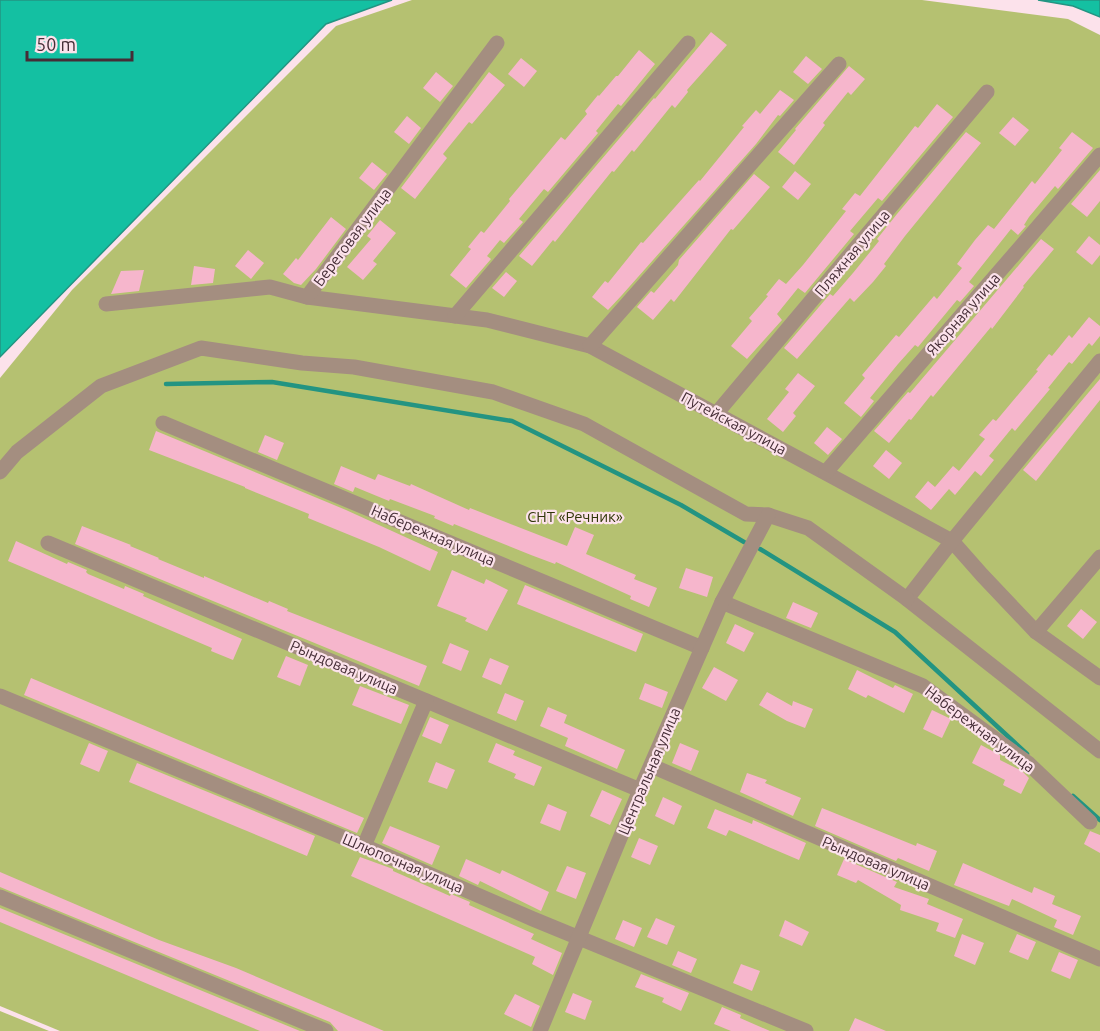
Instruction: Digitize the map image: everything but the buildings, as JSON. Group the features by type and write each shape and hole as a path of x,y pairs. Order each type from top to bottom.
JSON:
{"street":[{"name":"Береговая улица","path":"106,304 270,287 307,297 497,43"},
{"path":"455,316 688,43"},
{"path":"590,346 838,64"},
{"name":"Пляжная улица","path":"716,414 987,92"},
{"name":"Якорная улица","path":"826,472 1100,155"},
{"name":"Путейская улица","path":"307,297 487,320 590,346 952,540 1036,632 1100,678"},
{"path":"0,472 17,452 101,386 201,348 302,363 354,367 493,392 584,424 747,514 768,515 808,528 907,599 1100,751"},
{"path":"907,599 952,540 1100,361"},
{"name":"Набережная улица","path":"164,423 702,648"},
{"name":"Центральная улица","path":"540,1031 640,790 722,602 768,515"},
{"name":"Рындовая улица","path":"48,543 640,790"},
{"path":"1036,632 1100,557"},
{"name":"Набережная улица","path":"722,602 923,686 1028,763 1090,822"},
{"name":"Шлюпочная улица","path":"0,696 806,1031"},
{"path":"364,846 426,701"},
{"name":"Рындовая улица","path":"652,766 1100,959"},
{"path":"0,897 326,1031"}],"green space":[{"name":"СНТ «Речник»","path":"412,0 922,0 1068,19 1100,35 1100,1031 60,1031 0,1006 0,378 72,290 336,26"},
{"path":"0,1011 49,1031 0,1031"}],"shaded area":[{"path":"0,0 392,0 326,24 0,357"},
{"path":"1038,0 1100,0 1100,17 1073,6"}],"waterway":[{"path":"166,384 272,382 512,421 681,505 744,542"},
{"path":"760,549 895,632 1027,754"},
{"path":"1073,796 1100,820"}]}
